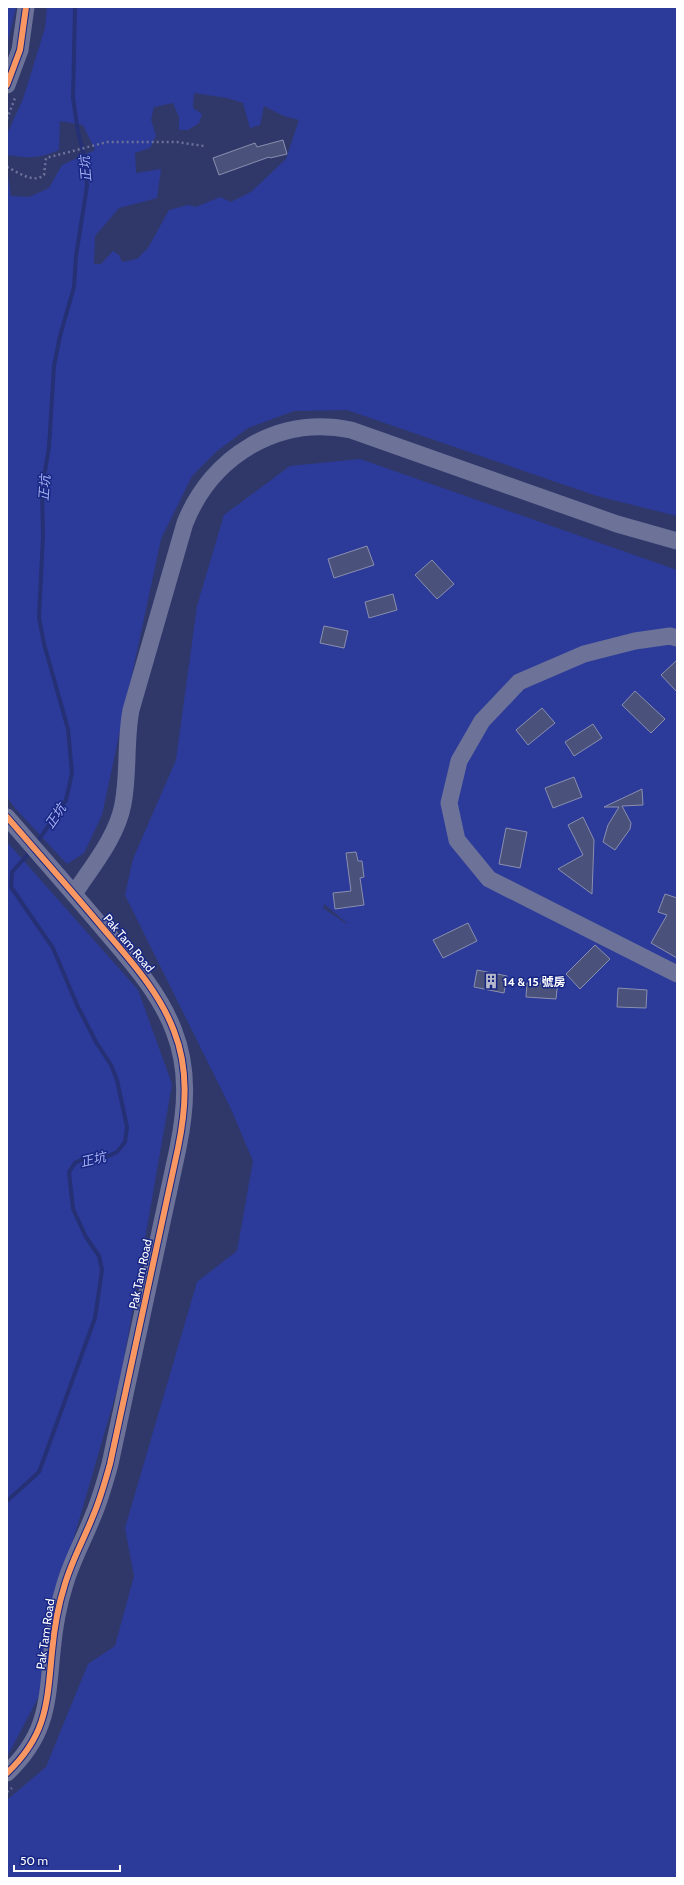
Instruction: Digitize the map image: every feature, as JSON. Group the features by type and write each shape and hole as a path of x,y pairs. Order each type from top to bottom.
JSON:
{"street":[{"path":"7,85 20,50 26,7"},
{"path":"74,894 111,835 121,813 126,786 128,733 131,710 185,523 193,504 210,479 223,465 245,448 294,430 318,427 351,430 617,524 677,541"},
{"path":"677,638 670,636 642,640 584,654 520,682 482,721 459,761 449,803 457,840 489,880 677,974"},
{"name":"Pak Tam Road","path":"9,819 74,894 156,993 174,1031 178,1044 184,1072 185,1104 178,1148 108,1471 97,1505 70,1569 59,1608 54,1632 49,1692 44,1716 30,1748 10,1780"}],"path":[{"path":"7,167 33,179 38,179 44,176 46,158 107,142 177,142 204,146"},
{"path":"7,1792 10,1780"}],"shaded area":[{"path":"7,7 16,7 7,46"},
{"path":"47,7 677,7 677,516 597,496 347,410 294,411 248,428 217,451 192,476 161,539 102,815 84,853 67,864 15,808 7,797 7,170 11,196 29,197 49,188 62,165 95,150 83,125 60,121 59,150 33,157 7,155 7,134 23,99 45,28","holes":["194,93 227,98 243,103 250,128 260,125 264,106 284,116 299,120 286,159 251,192 231,202 220,197 196,207 188,205 169,210 148,248 137,259 122,262 119,255 113,251 101,264 94,264 95,236 119,208 157,198 161,169 136,173 135,153 150,148 156,136 151,120 154,107 173,103 179,117 179,130 188,130 199,123 202,114 193,108"]},
{"path":"360,459 677,570 677,1878 7,1878 7,1800 46,1767 88,1664 115,1646 134,1576 125,1528 197,1282 237,1251 253,1161 231,1109 125,895 133,859 176,760 197,606 224,515 290,466","holes":["324,904 347,923 323,908"]},
{"path":"7,842 138,990 172,1084 121,1376 70,1551 39,1696 7,1757"}],"building":[{"path":"283,140 287,154 269,157 219,175 213,158 255,143 257,147"},
{"path":"367,546 374,565 334,578 328,559"},
{"path":"432,560 454,584 437,599 415,575"},
{"path":"393,594 397,610 369,618 365,602"},
{"path":"324,626 348,631 344,648 320,643"},
{"path":"677,660 677,692 661,675"},
{"path":"635,691 665,719 651,733 622,705"},
{"path":"542,708 555,723 528,745 516,730"},
{"path":"593,724 602,738 574,756 565,742"},
{"path":"574,777 582,797 553,808 545,788"},
{"path":"642,789 643,805 622,806 631,823 630,829 615,850 603,842 608,825 619,807 604,807"},
{"path":"583,817 594,840 592,894 558,869 583,855 568,825"},
{"path":"506,828 527,832 520,868 499,864"},
{"path":"356,852 358,861 362,861 364,877 360,878 364,905 335,909 333,893 351,891 346,853"},
{"path":"665,894 677,898 677,958 651,943 667,915 658,912"},
{"path":"468,923 477,941 443,958 433,940"},
{"path":"595,945 610,959 580,989 566,974"},
{"name":"14 & 15 號房","path":"477,970 507,976 504,993 474,987"},
{"path":"541,978 558,980 556,999 526,997 527,983 541,984"},
{"path":"618,988 647,990 646,1008 617,1007"}],"waterway":[{"name":"正坑","path":"36,844 66,800 72,773 68,729 44,644 39,617 43,536 42,489 49,447 54,366 60,336 74,287 76,256 87,186 85,159 78,132 73,98 75,7"},
{"name":"正坑","path":"7,1501 39,1472 95,1318 102,1270 99,1256 86,1237 73,1209 69,1172 75,1163 81,1160 104,1158 117,1152 125,1142 127,1127 117,1080 111,1065 96,1042 77,1005 53,948 11,887 12,872 31,851"}],"cycle path":[{"path":"7,85 20,50 26,7"},
{"path":"7,817 123,951 152,989 168,1016 179,1045 185,1089 181,1133 110,1464 90,1525 71,1566 58,1609 43,1718 30,1745 7,1773"}],"place":[{"name":"14 & 15 號房","path":"491,981"}]}
